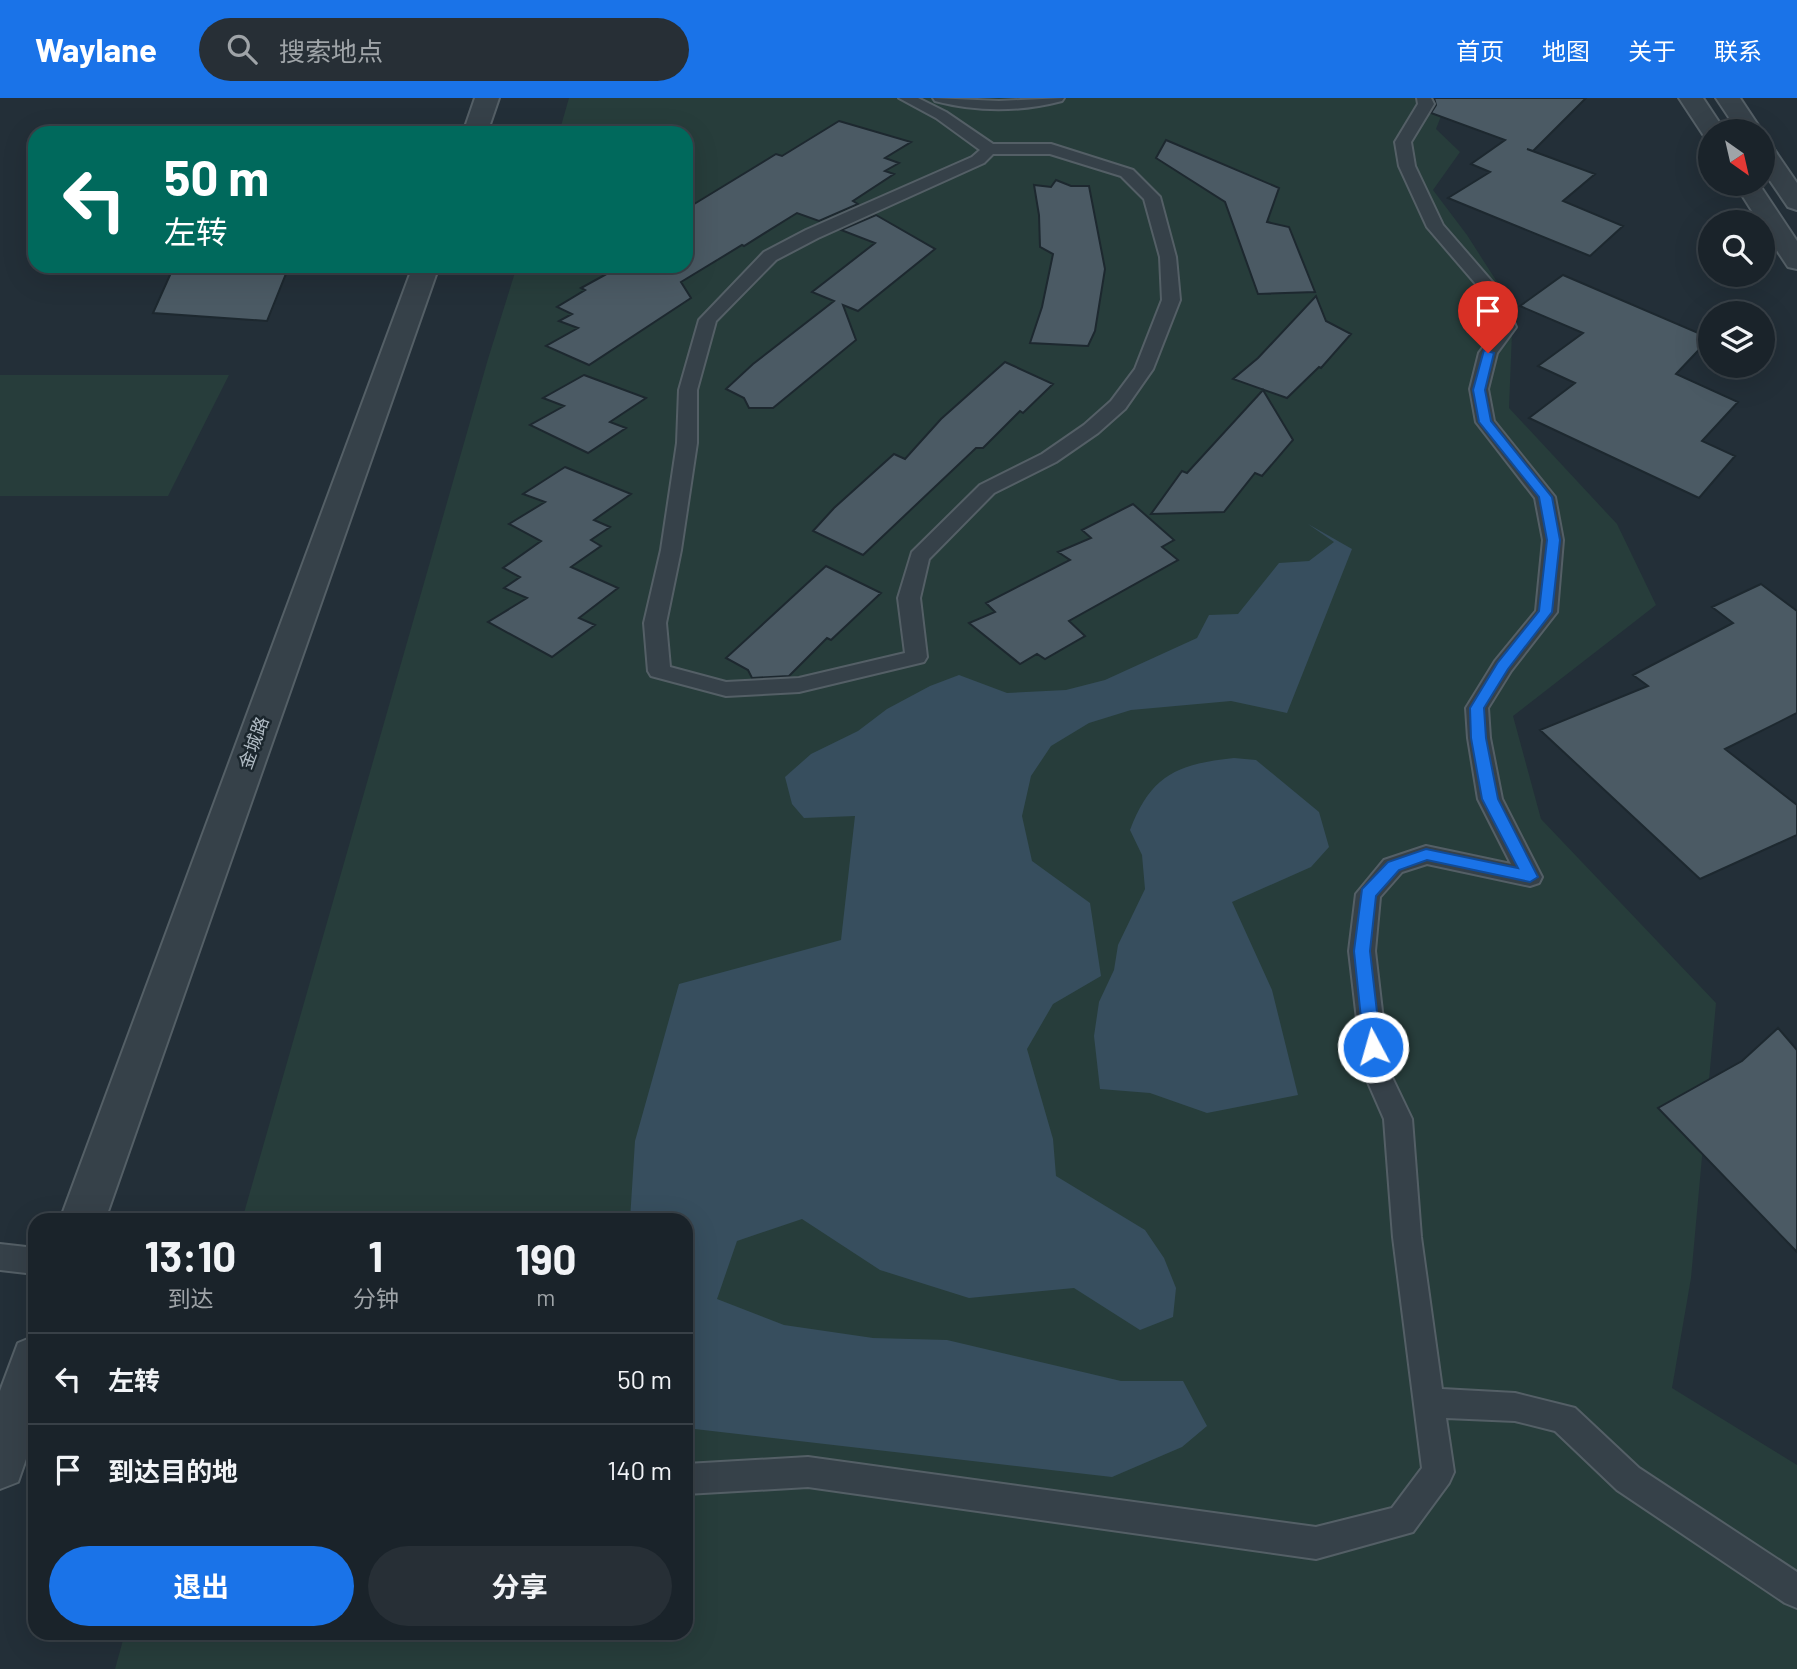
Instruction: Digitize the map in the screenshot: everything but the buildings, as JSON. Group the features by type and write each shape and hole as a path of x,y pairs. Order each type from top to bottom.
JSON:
{"street":[{"path":"477,126 487,98"},
{"path":"1691,98 1705,119"},
{"path":"1728,98 1742,119"},
{"path":"1775,169 1797,202"},
{"path":"1755,196 1797,261"},
{"name":"金城路","path":"85,1213 423,273"},
{"path":"0,1465 28,1379"}],"lane":[{"path":"906,98 941,115 989,149 1051,149 1127,173 1152,197 1168,257 1171,300 1144,369 1118,405 1091,429 1049,458 987,489 919,557 909,598 916,657 799,685 726,689 659,671 655,623 671,550 687,443 688,390 708,320 770,256 812,234 978,160 989,149"},
{"path":"940,98 968,104 1003,106 1057,98"},
{"path":"693,1479 808,1472 1316,1543 1402,1521 1438,1472 1406,1237 1398,1119 1376,1072 1362,951 1368,894 1393,866 1426,855 1530,877 1490,799 1479,738 1477,708 1503,666 1546,612 1553,540 1545,497 1485,422 1479,390 1488,353 1507,327 1495,296 1434,227 1407,166 1403,142 1426,104 1424,98"},
{"path":"0,1257 28,1261"},
{"path":"1430,1403 1515,1407 1564,1418 1628,1479 1797,1591"}],"green space":[{"path":"569,98 1448,98 1436,129 1460,152 1433,190 1467,235 1513,307 1509,408 1617,524 1656,605 1513,716 1541,819 1716,1003 1691,1278 1672,1388 1797,1465 1797,1669 115,1669 123,1640 693,1640 693,1213 244,1213 515,273 693,273 693,126 561,126"},
{"path":"0,375 229,375 168,496 0,496"}],"water":[{"path":"1308,524 1352,549 1287,713 1231,701 1131,710 1089,723 1051,746 1031,776 1022,816 1032,861 1090,903 1101,976 1053,1004 1027,1049 1053,1139 1056,1176 1145,1230 1164,1258 1176,1288 1173,1317 1140,1330 1074,1288 969,1298 880,1270 802,1219 737,1241 717,1299 784,1325 873,1338 947,1340 1121,1381 1183,1381 1207,1426 1182,1447 1112,1477 693,1429 693,1213 630,1213 635,1141 679,984 841,940 855,816 804,818 792,804 785,777 811,754 858,731 887,709 930,686 959,675 1007,693 1066,690 1105,680 1197,638 1209,615 1238,614 1279,563 1309,561 1334,542"},
{"path":"1234,758 1256,760 1319,812 1329,847 1311,867 1232,902 1272,990 1298,1095 1207,1113 1150,1093 1100,1089 1094,1036 1099,1002 1114,970 1118,945 1145,889 1142,855 1130,830 1147,796 1168,776 1197,764"}],"route":[{"path":"1373,1047 1362,951 1368,894 1393,866 1426,855 1530,877 1490,799 1479,738 1477,708 1503,666 1546,612 1553,540 1545,497 1485,422 1479,390 1488,353"}]}
